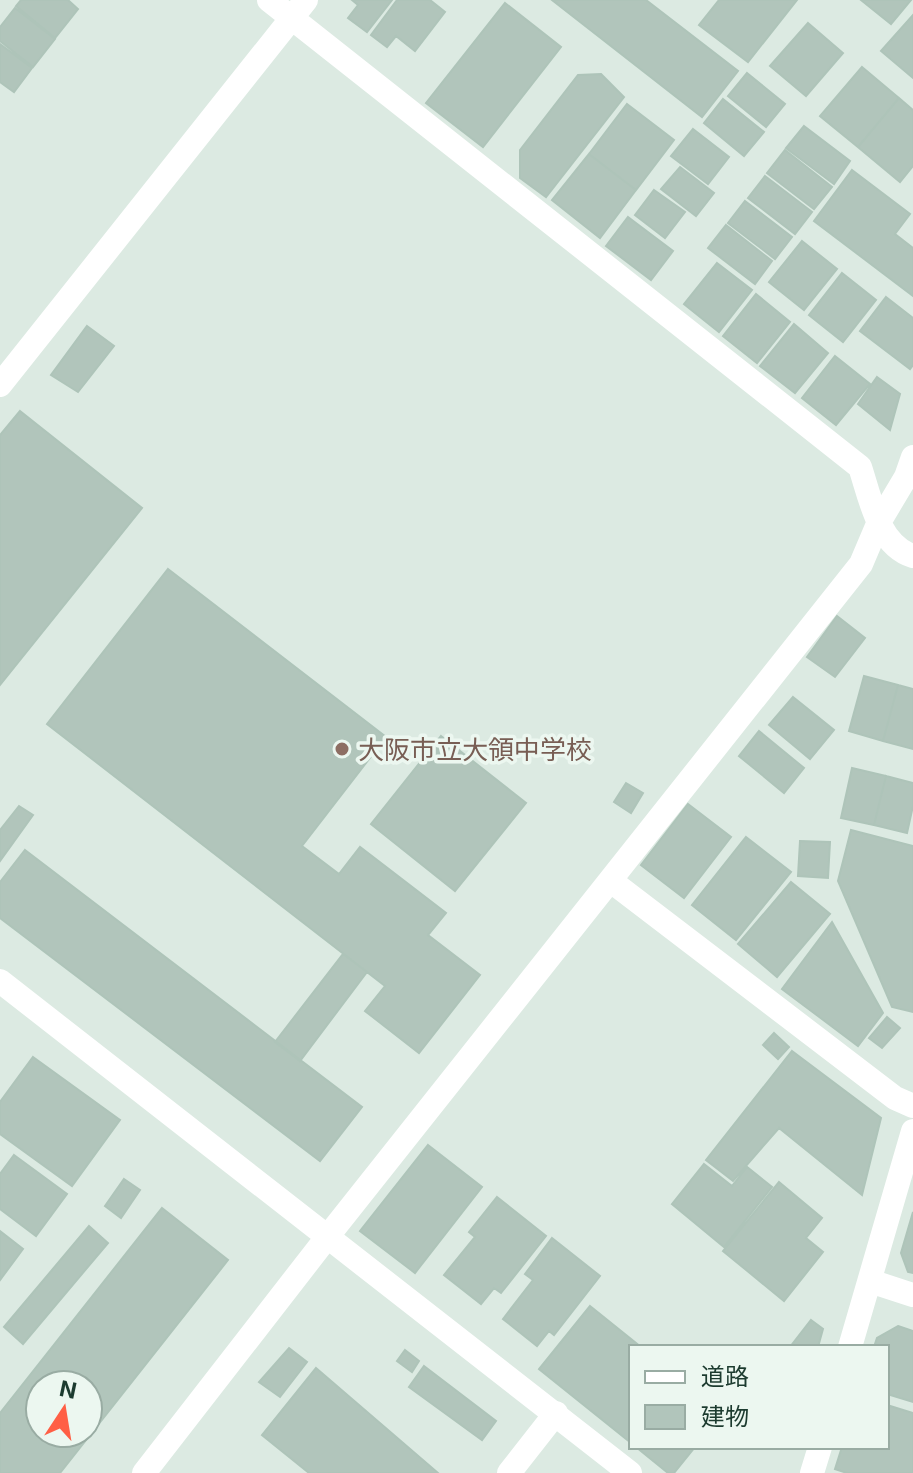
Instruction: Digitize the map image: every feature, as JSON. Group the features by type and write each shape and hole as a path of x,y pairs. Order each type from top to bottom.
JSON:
{"street":[{"path":"269,0 299,9 860,467 878,524 905,553 913,556"},
{"path":"0,385 299,9"},
{"path":"144,1473 861,564 878,524 906,477 913,457"},
{"path":"611,881 895,1098 913,1106"},
{"path":"0,981 630,1473"},
{"path":"851,1345 913,1131"},
{"path":"870,1281 913,1295"},
{"path":"509,1473 556,1413"},
{"path":"812,1473 819,1449"}],"building":[{"path":"21,0 68,0 78,9 55,38 16,6"},
{"path":"352,0 392,0 367,32 348,18 358,5"},
{"path":"397,0 430,0 445,12 415,51 396,36 387,47 371,35"},
{"path":"552,0 646,0 738,71 702,117"},
{"path":"719,0 797,0 748,62 699,25"},
{"path":"861,0 911,0 891,24"},
{"path":"505,3 561,47 483,147 426,103"},
{"path":"15,8 55,39 33,67 0,41 0,27"},
{"path":"913,15 913,78 881,51"},
{"path":"808,23 843,53 806,96 770,66"},
{"path":"0,44 32,68 14,92 0,82"},
{"path":"862,67 899,98 858,147 820,116"},
{"path":"747,73 785,104 766,127 728,96"},
{"path":"601,74 624,97 546,197 520,178 520,150 578,75"},
{"path":"899,98 913,110 913,166 900,182 858,147"},
{"path":"723,99 764,132 744,156 704,123"},
{"path":"627,104 674,140 636,190 589,154"},
{"path":"804,126 850,161 834,184 786,148"},
{"path":"693,129 729,157 708,184 671,156"},
{"path":"785,150 832,187 814,209 767,173"},
{"path":"589,154 636,190 600,238 552,200"},
{"path":"680,167 714,193 696,216 661,189"},
{"path":"852,170 910,214 895,234 913,248 913,296 814,221"},
{"path":"765,176 812,212 795,234 748,198"},
{"path":"654,190 685,212 665,238 635,215"},
{"path":"745,201 792,237 775,259 728,223"},
{"path":"628,217 673,251 651,280 606,246"},
{"path":"726,225 772,261 755,284 708,248"},
{"path":"802,241 837,269 804,310 769,282"},
{"path":"717,263 752,290 719,332 684,304"},
{"path":"842,273 876,300 843,342 809,315"},
{"path":"756,294 790,322 757,363 723,336"},
{"path":"886,297 913,318 913,365 910,369 860,331"},
{"path":"794,324 828,353 795,393 760,366"},
{"path":"87,326 114,346 78,392 51,375"},
{"path":"835,356 870,384 836,425 802,398"},
{"path":"877,377 900,394 890,430 858,404"},
{"path":"20,411 142,508 0,685 0,435"},
{"path":"168,569 386,737 302,846 339,874 360,847 446,913 428,935 480,975 419,1053 365,1011 385,986 47,724"},
{"path":"837,616 865,638 835,677 807,657"},
{"path":"864,676 898,685 883,741 849,731"},
{"path":"898,685 913,689 913,749 883,741"},
{"path":"793,697 834,730 810,759 769,725"},
{"path":"759,731 804,768 784,793 739,756"},
{"path":"441,736 526,803 455,891 371,824"},
{"path":"852,768 886,776 874,825 841,818"},
{"path":"886,776 913,783 913,806 907,833 874,825"},
{"path":"626,783 643,793 631,813 614,802"},
{"path":"688,804 731,837 684,898 641,865"},
{"path":"19,806 33,815 0,861 0,830"},
{"path":"851,830 913,846 913,1012 892,1007 838,881"},
{"path":"746,837 791,872 736,940 692,905"},
{"path":"800,841 830,842 828,878 798,876"},
{"path":"25,850 362,1107 320,1161 0,918 0,882"},
{"path":"791,882 830,914 777,977 738,944"},
{"path":"832,922 883,1013 858,1046 782,989"},
{"path":"343,954 367,972 300,1061 275,1042"},
{"path":"887,1017 900,1028 882,1048 869,1038"},
{"path":"774,1033 789,1047 778,1059 763,1045"},
{"path":"792,1051 881,1118 862,1195 779,1128 733,1181 706,1160"},
{"path":"33,1057 120,1120 72,1186 0,1134 0,1102"},
{"path":"428,1145 482,1187 415,1273 360,1231"},
{"path":"14,1155 67,1194 36,1236 0,1209 0,1174"},
{"path":"704,1164 732,1186 747,1167 772,1187 724,1247 672,1204"},
{"path":"124,1179 140,1190 121,1218 105,1206"},
{"path":"779,1182 822,1218 806,1238 823,1252 784,1301 723,1251"},
{"path":"497,1197 546,1236 501,1293 494,1288 481,1304 444,1275 475,1237 469,1232"},
{"path":"162,1208 228,1260 104,1417 104,1369 35,1369"},
{"path":"913,1212 913,1273 908,1272 901,1253"},
{"path":"89,1226 108,1243 23,1344 4,1327"},
{"path":"0,1231 23,1249 0,1280"},
{"path":"552,1238 600,1276 554,1335 549,1331 537,1346 503,1319 533,1280 525,1274"},
{"path":"590,1306 639,1345 629,1345 629,1441 539,1369"},
{"path":"811,1320 823,1329 819,1345 792,1345"},
{"path":"898,1326 913,1331 913,1402 889,1395 889,1345 875,1345 877,1338"},
{"path":"289,1348 307,1362 280,1397 259,1382"},
{"path":"405,1350 419,1361 412,1372 397,1361"},
{"path":"424,1366 496,1421 482,1440 409,1387"},
{"path":"316,1368 438,1473 309,1473 262,1435"},
{"path":"24,1383 24,1449 79,1449 60,1473 0,1473 0,1413"},
{"path":"889,1406 913,1413 913,1473 847,1473 835,1469 841,1449 889,1449"},
{"path":"638,1449 693,1449 674,1473 668,1473"}],"place":[{"name":"大阪市立大領中学校","path":"342,749"}]}
